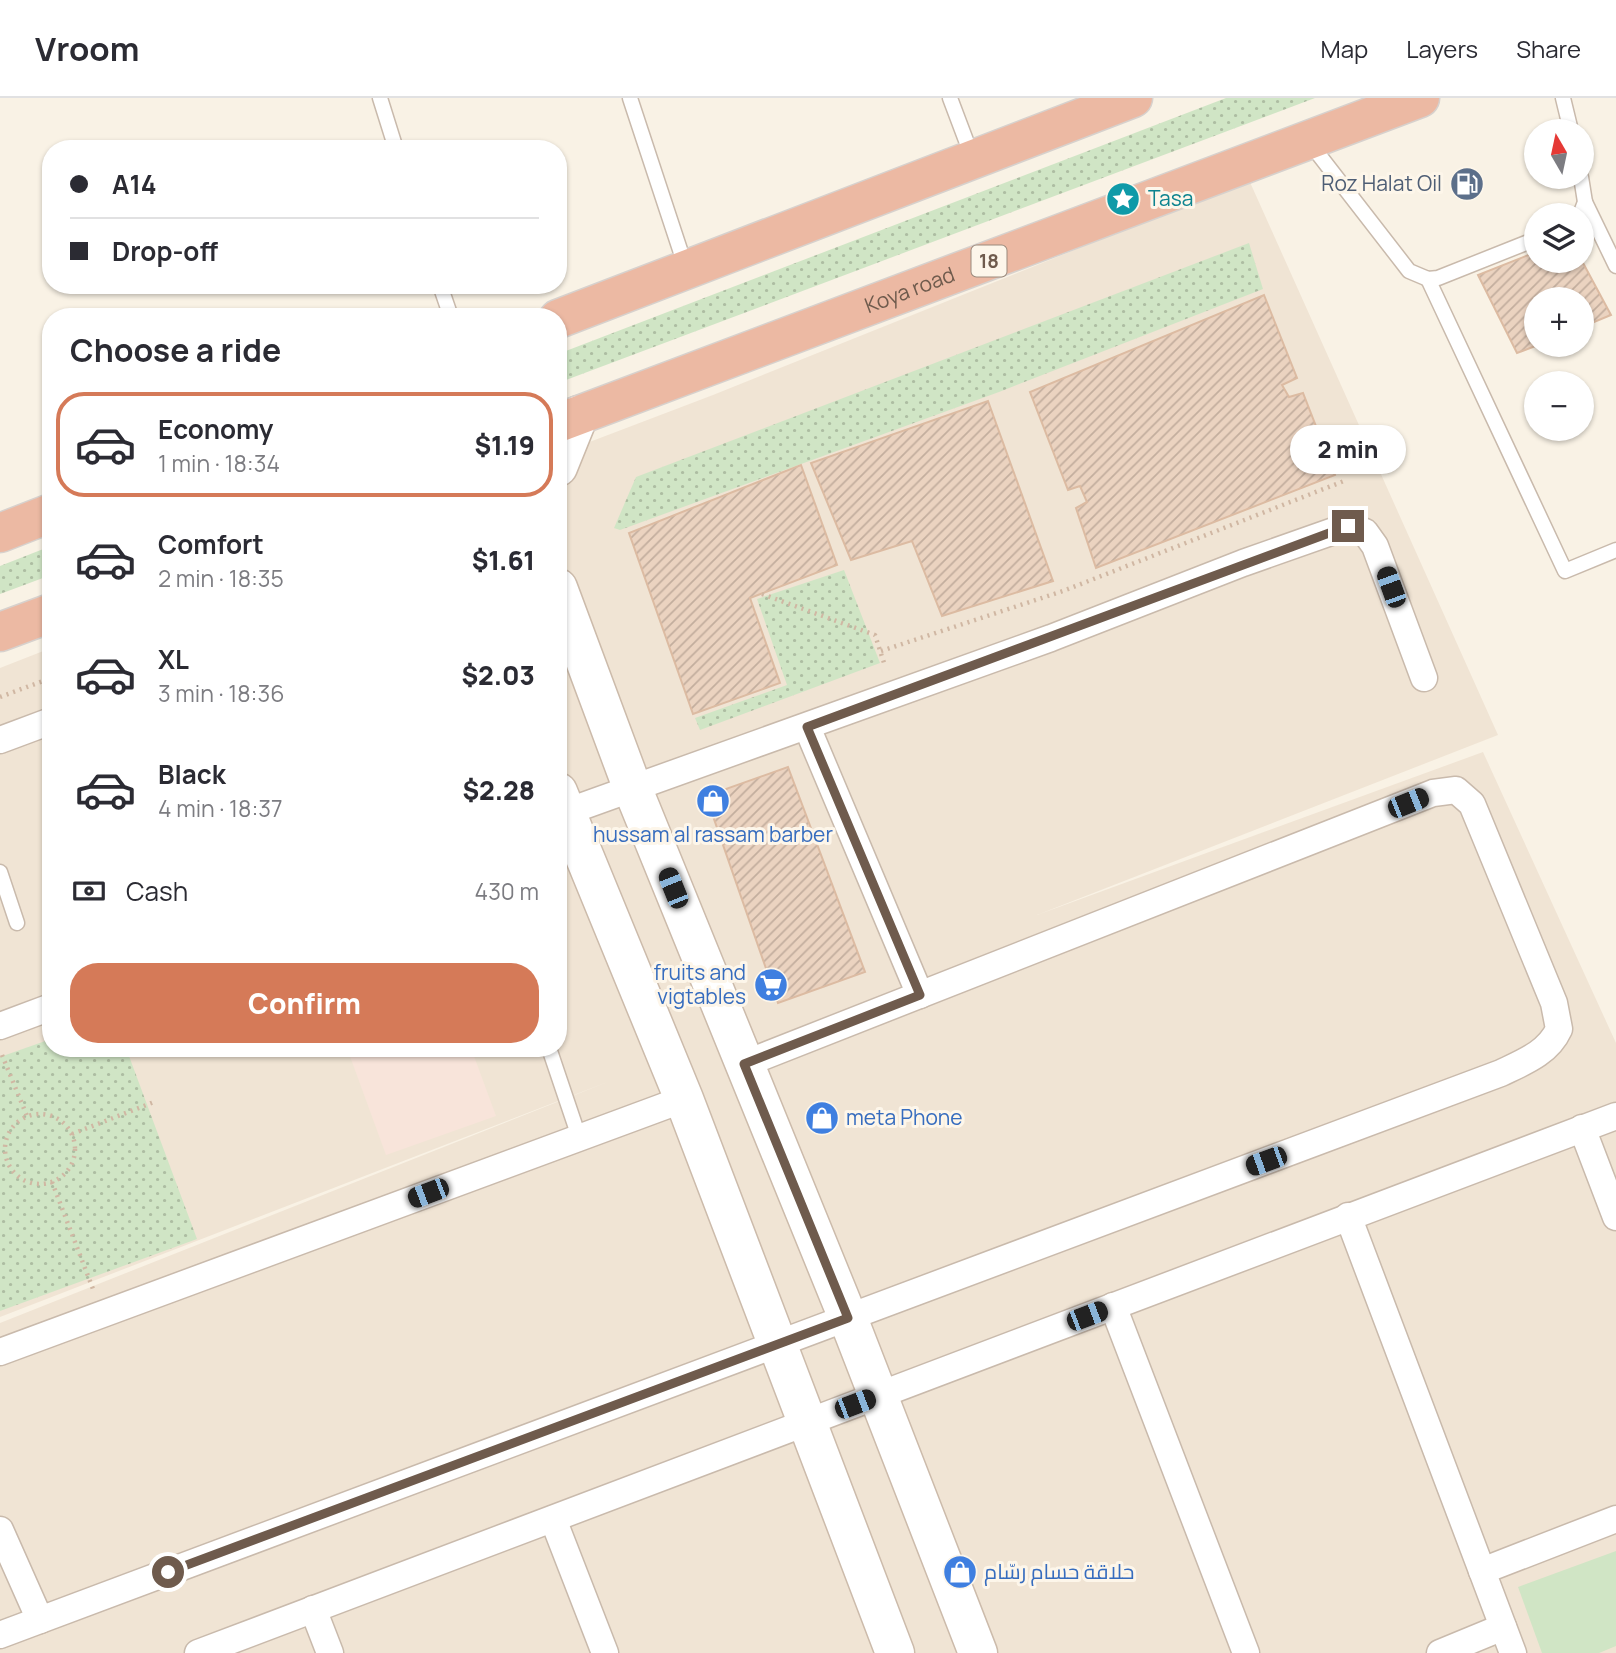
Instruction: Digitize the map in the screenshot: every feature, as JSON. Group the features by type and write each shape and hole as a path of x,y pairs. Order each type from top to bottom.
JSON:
{"highway":[{"path":"567,316 1133,98"},
{"name":"Koya road","path":"569,419 1420,98"},
{"path":"0,533 42,517"},
{"path":"0,632 42,616"}],"street":[{"path":"567,804 632,788 807,727 1348,526 1365,532 1375,546 1424,678"},
{"path":"567,643 570,661 632,788 848,1318 978,1653"},
{"path":"0,740 42,724"},
{"path":"807,727 920,995"},
{"path":"0,1635 1502,1073 1530,1060 1548,1047 1559,1029 1554,1003 1472,804 1456,790 1433,793 744,1064"},
{"path":"567,820 684,1099 809,1421 895,1653"},
{"path":"0,1026 42,1010"},
{"path":"0,1352 684,1099"},
{"path":"198,1653 1616,1115"},
{"path":"1582,1128 1616,1217"},
{"path":"1348,1216 1513,1653"},
{"path":"1113,1306 1246,1653"},
{"path":"553,1518 605,1653"},
{"path":"1482,1571 1616,1519"},
{"path":"0,1530 40,1620"},
{"path":"313,1609 330,1653"},
{"path":"1440,1653 1503,1628"}],"lane":[{"path":"380,98 393,140"},
{"path":"629,98 686,270"},
{"path":"950,98 973,160"},
{"path":"1563,98 1568,119"},
{"path":"1309,141 1409,271 1428,279 1438,278 1524,245"},
{"path":"1594,228 1616,266"},
{"path":"1428,279 1565,571 1616,550"},
{"path":"0,872 17,923"},
{"path":"552,1057 579,1137"}],"path":[{"path":"881,651 1063,591 1343,481"},
{"path":"762,594 875,635 885,663 883,672"},
{"path":"0,697 42,681"},
{"path":"0,1052 26,1116"},
{"path":"72,1135 155,1102"},
{"path":"48,1114 66,1126 72,1135 74,1157 70,1168 52,1182 30,1183 20,1178 7,1161 6,1140 10,1130 26,1116 48,1114"},
{"path":"0,1164 7,1161"},
{"path":"52,1182 94,1291"}],"shaded area":[{"path":"1249,180 1498,735 1037,915 1483,752 1616,1043 1616,1653 0,1653 0,1323 610,1081 0,1317 0,668 42,652 42,1057 567,1057 567,451 713,395"},
{"path":"350,1057 474,1057 496,1116 386,1155"}],"green space":[{"path":"1226,98 1315,98 567,380 567,351"},
{"path":"1249,243 1263,289 999,392 620,530 614,528 636,477"},
{"path":"42,550 42,578 0,594 0,566"},
{"path":"844,570 880,663 700,730 695,718 787,685 757,599"},
{"path":"42,1042 42,1057 129,1057 197,1239 0,1311 0,1057"},
{"path":"1616,1551 1616,1646 1599,1653 1542,1653 1518,1587"}],"building":[{"path":"1524,257 1524,273 1588,273 1611,315 1594,322 1594,287 1524,287 1524,350 1517,353 1478,275"},
{"path":"1264,295 1297,378 1282,385 1289,397 1303,393 1335,475 1096,568 1076,508 1087,502 1080,486 1068,490 1030,392"},
{"path":"988,401 1053,581 942,616 912,541 851,560 811,463"},
{"path":"801,465 837,565 750,598 780,683 693,714 629,533"},
{"path":"788,767 865,972 778,1003 706,796"}],"place":[{"name":"Roz Halat Oil","path":"1467,184"},
{"name":"Tasa","path":"1123,199"},
{"name":"hussam al rassam barber","path":"713,801"},
{"name":"fruits and vigtables","path":"771,985"},
{"name":"meta Phone","path":"822,1118"},
{"name":"حلاقة حسام رسّام","path":"960,1572"}],"route":[{"path":"168,1572 848,1318 744,1064 920,995 807,727 1348,526"}]}
